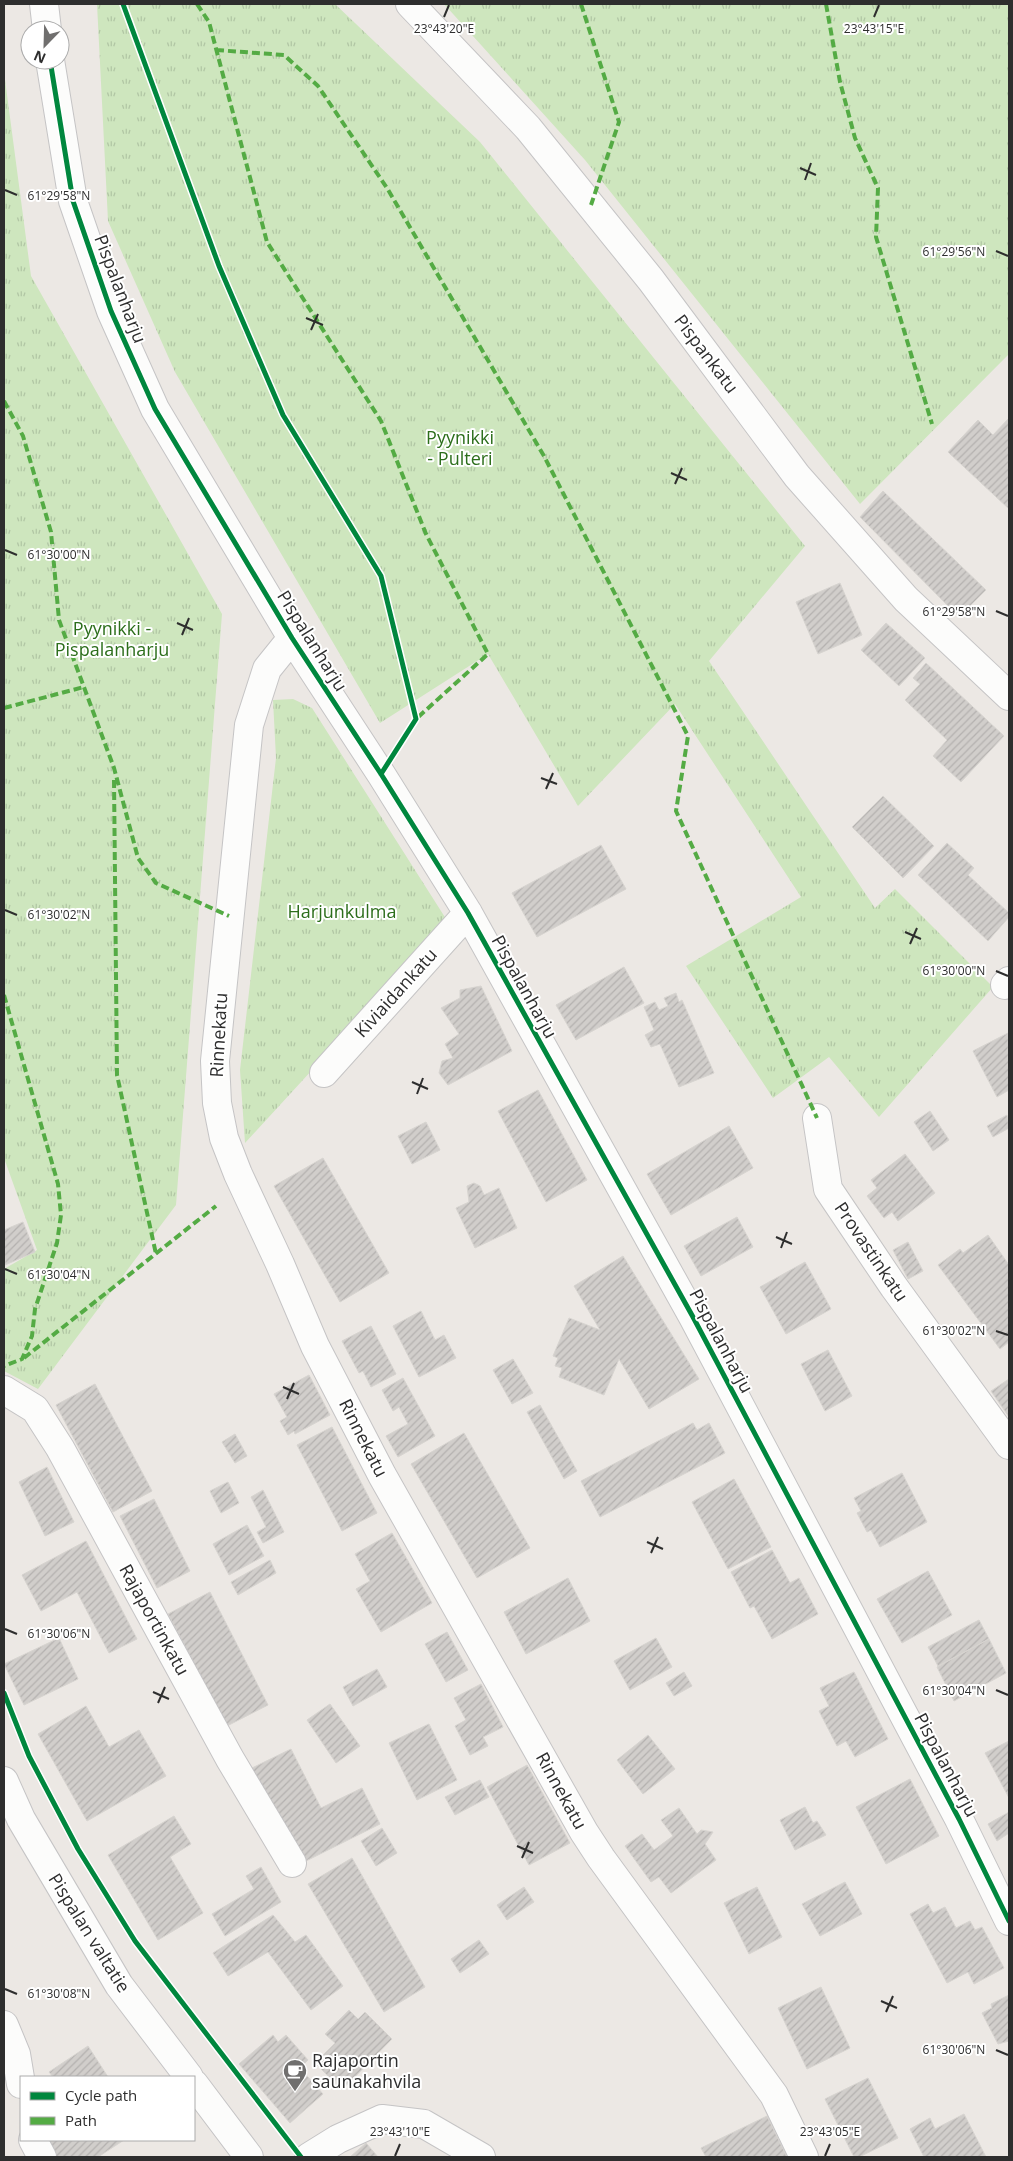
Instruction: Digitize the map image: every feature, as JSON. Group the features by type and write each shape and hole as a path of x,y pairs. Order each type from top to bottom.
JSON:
{"street":[{"path":"44,4 46,20"},
{"name":"Pispankatu","path":"410,4 535,136 651,280 797,476 906,599 1009,696"},
{"name":"Pispalanharju","path":"51,70 73,201 111,311 155,408 292,638 381,774 468,913 693,1317 950,1802 1009,1921"},
{"name":"Rinnekatu","path":"292,638 267,669 248,725 214,1061 224,1138 238,1174 316,1346 382,1475 584,1832 600,1858 774,2095 804,2157"},
{"name":"Kiviaidankatu","path":"324,1073 468,913"},
{"name":"Provastinkatu","path":"817,1118 828,1189 894,1287 1009,1445"},
{"name":"Rajaportinkatu","path":"4,1390 34,1409 60,1448 230,1759 292,1863"},
{"name":"Pispalan valtatie","path":"4,1781 21,1819 119,1985 188,2076"},
{"path":"4,2025 16,2054 20,2078"},
{"path":"195,2085 249,2157"},
{"path":"309,2157 338,2139 382,2119 424,2124 480,2157"},
{"path":"34,2141 42,2157"}],"green space":[{"name":"Pyynikki - Pulteri","path":"97,4 335,4 480,142 805,546 709,661 875,908 895,889 993,987 879,1117 829,1057 773,1098 686,966 801,897 675,704 578,806 488,654 380,723 175,372 108,221"},
{"path":"444,4 1009,4 1009,354 860,504 585,160"},
{"name":"Pyynikki - Pispalanharju","path":"4,72 31,276 222,614 176,1205 38,1389 4,1371 4,1269 37,1250 4,1158"},
{"name":"Harjunkulma","path":"293,699 312,708 448,922 245,1143 240,1070 276,758 273,700"}],"building":[{"path":"1009,418 1009,509 948,452 978,420 993,435"},
{"path":"883,491 986,590 959,617 860,517"},
{"path":"840,583 862,635 818,654 796,602"},
{"path":"886,623 925,658 899,686 861,650"},
{"path":"926,663 1004,736 961,782 933,756 947,740 905,700 920,684 913,678"},
{"path":"883,796 934,846 903,878 852,827"},
{"path":"947,843 974,868 968,875 1009,913 1009,917 988,941 918,875"},
{"path":"601,845 626,889 537,937 512,893"},
{"path":"624,967 644,1003 576,1040 556,1005"},
{"path":"481,986 512,1051 448,1085 439,1073 442,1061 453,1058 445,1044 459,1034 441,1008 460,998 460,990"},
{"path":"676,993 679,1002 682,1000 714,1073 679,1087 660,1044 651,1047 645,1035 654,1030 644,1007 655,1002 659,1010 668,1006 664,998"},
{"path":"1008,1033 1009,1090 997,1097 973,1051"},
{"path":"538,1090 587,1180 546,1202 498,1111"},
{"path":"930,1111 949,1140 933,1151 914,1122"},
{"path":"1007,1115 1009,1128 993,1137 987,1126"},
{"path":"426,1122 440,1150 412,1164 398,1136"},
{"path":"729,1126 753,1168 671,1215 647,1174"},
{"path":"905,1154 935,1193 898,1221 892,1212 884,1218 867,1196 877,1188 871,1180"},
{"path":"323,1158 389,1273 340,1302 274,1186"},
{"path":"474,1183 480,1186 484,1195 499,1188 517,1228 475,1248 456,1208 469,1202 467,1186"},
{"path":"737,1217 753,1247 701,1276 684,1246"},
{"path":"23,1222 35,1252 5,1265 4,1230"},
{"path":"988,1235 1009,1265 1009,1342 1000,1349 938,1265 960,1249 963,1253"},
{"path":"908,1242 923,1271 908,1279 893,1250"},
{"path":"623,1256 699,1379 649,1409 619,1359 604,1395 559,1377 562,1368 555,1366 558,1358 553,1356 569,1318 600,1330 574,1286"},
{"path":"805,1262 831,1309 786,1334 760,1287"},
{"path":"421,1311 435,1340 444,1335 456,1358 419,1377 393,1326"},
{"path":"371,1326 396,1374 371,1387 363,1371 359,1373 342,1341"},
{"path":"828,1350 852,1396 825,1411 801,1364"},
{"path":"513,1359 533,1393 512,1404 493,1370"},
{"path":"309,1375 330,1415 295,1434 294,1431 288,1435 280,1421 287,1417 274,1394"},
{"path":"403,1378 435,1436 398,1457 386,1436 408,1424 399,1407 393,1411 382,1390"},
{"path":"1009,1379 1009,1417 991,1391"},
{"path":"95,1384 152,1491 113,1512 56,1405"},
{"path":"540,1405 577,1471 564,1479 527,1412"},
{"path":"693,1423 697,1430 709,1423 725,1453 600,1517 581,1481"},
{"path":"332,1427 377,1513 342,1531 297,1445"},
{"path":"464,1433 530,1548 477,1578 411,1464"},
{"path":"235,1434 247,1456 235,1463 222,1442"},
{"path":"47,1467 74,1522 45,1536 19,1482"},
{"path":"902,1473 927,1522 880,1547 871,1530 867,1532 857,1513 861,1511 854,1498"},
{"path":"734,1479 771,1547 728,1569 692,1502"},
{"path":"228,1482 239,1503 221,1513 210,1491"},
{"path":"263,1490 284,1532 263,1543 257,1532 266,1527 251,1497"},
{"path":"154,1499 190,1571 157,1588 120,1516"},
{"path":"247,1525 264,1556 229,1575 213,1544"},
{"path":"392,1533 432,1603 381,1632 356,1589 370,1581 355,1554"},
{"path":"86,1541 137,1639 109,1653 77,1592 41,1611 22,1575"},
{"path":"772,1550 790,1583 799,1578 818,1614 772,1639 754,1606 750,1608 731,1572"},
{"path":"270,1560 276,1573 238,1595 231,1582"},
{"path":"928,1571 952,1615 902,1643 877,1599"},
{"path":"568,1578 590,1621 526,1654 504,1612"},
{"path":"210,1592 268,1705 227,1726 168,1614"},
{"path":"979,1620 989,1639 938,1666 928,1647"},
{"path":"447,1632 468,1670 446,1682 425,1644"},
{"path":"59,1638 78,1679 24,1705 4,1664"},
{"path":"656,1638 672,1667 630,1690 614,1661"},
{"path":"989,1639 1006,1673 954,1701 937,1667"},
{"path":"377,1669 387,1687 353,1706 343,1687"},
{"path":"684,1672 692,1686 674,1696 666,1683"},
{"path":"854,1672 888,1739 855,1757 846,1741 837,1746 819,1711 829,1706 820,1688"},
{"path":"481,1684 503,1727 483,1737 488,1746 470,1755 455,1726 466,1720 454,1698"},
{"path":"330,1704 360,1746 336,1763 307,1720"},
{"path":"86,1706 109,1747 139,1730 166,1776 87,1821 38,1734"},
{"path":"429,1724 457,1780 417,1800 389,1743"},
{"path":"648,1735 675,1769 643,1794 617,1760"},
{"path":"1009,1741 1009,1798 985,1753"},
{"path":"291,1749 321,1808 362,1788 380,1824 300,1864 252,1768"},
{"path":"527,1765 570,1843 529,1865 487,1787"},
{"path":"910,1779 939,1836 886,1864 856,1807"},
{"path":"480,1780 489,1797 455,1815 445,1797"},
{"path":"805,1807 813,1823 817,1821 826,1835 795,1850 780,1820"},
{"path":"679,1808 697,1834 701,1830 713,1832 705,1844 716,1860 671,1893 659,1877 651,1882 625,1846 642,1834 654,1850 673,1836 661,1820"},
{"path":"1009,1812 1009,1833 997,1841 988,1824"},
{"path":"174,1816 191,1844 170,1857 203,1913 158,1940 108,1855"},
{"path":"382,1828 397,1853 376,1866 361,1841"},
{"path":"352,1858 425,1987 384,2012 308,1884"},
{"path":"261,1867 281,1902 225,1936 212,1914 254,1889 246,1876"},
{"path":"845,1882 862,1914 820,1936 802,1904"},
{"path":"524,1887 534,1902 507,1920 497,1905"},
{"path":"757,1887 782,1937 749,1954 724,1903"},
{"path":"928,1904 933,1913 945,1907 956,1928 970,1921 975,1930 982,1927 1004,1968 974,1984 968,1972 947,1983 910,1914"},
{"path":"273,1915 295,1942 306,1935 343,1986 311,2010 268,1952 228,1976 213,1953"},
{"path":"479,1940 489,1954 460,1973 451,1959"},
{"path":"821,1987 850,2048 807,2069 778,2008"},
{"path":"1009,1995 1009,2041 998,2044 982,2013 992,2008 991,2004"},
{"path":"349,2010 358,2019 365,2012 392,2039 342,2090 315,2063 335,2043 325,2034"},
{"path":"273,2035 278,2042 286,2035 308,2060 300,2068 323,2094 290,2123 239,2064"},
{"path":"88,2046 107,2076 52,2076 49,2072"},
{"path":"868,2078 898,2138 859,2157 854,2157 825,2099"},
{"path":"964,2114 986,2157 924,2157 910,2129 930,2118 935,2129"},
{"path":"767,2116 787,2157 706,2157 701,2148"},
{"path":"47,2141 122,2141 98,2157 56,2157"},
{"path":"366,2143 378,2157 350,2157"}],"marked path":[{"path":"197,4 209,22 267,242 381,421 426,534 488,654 416,719"},
{"path":"581,4 619,122 591,205"},
{"path":"826,4 840,82 855,138 878,188 876,237 932,424"},
{"path":"216,50 284,55 318,86 387,188 544,456 688,736 676,811 817,1118"},
{"path":"4,401 23,436 51,532 59,620 114,768 138,858 156,883 229,916"},
{"path":"4,708 84,687"},
{"path":"114,780 117,1075 156,1254"},
{"path":"4,995 58,1184 61,1215 57,1243 35,1309 32,1336 22,1359 4,1366"},
{"path":"24,1358 216,1206"}],"cycle path":[{"path":"123,4 219,266 283,415 381,576 416,719 381,774"},
{"path":"52,70 73,201 111,311 155,409 292,638 381,774 468,913 693,1317 959,1819 1009,1921"},
{"path":"4,1693 29,1756 78,1849 135,1941 301,2157"}],"place":[{"name":"Rajaportin saunakahvila","path":"295,2092"}]}
